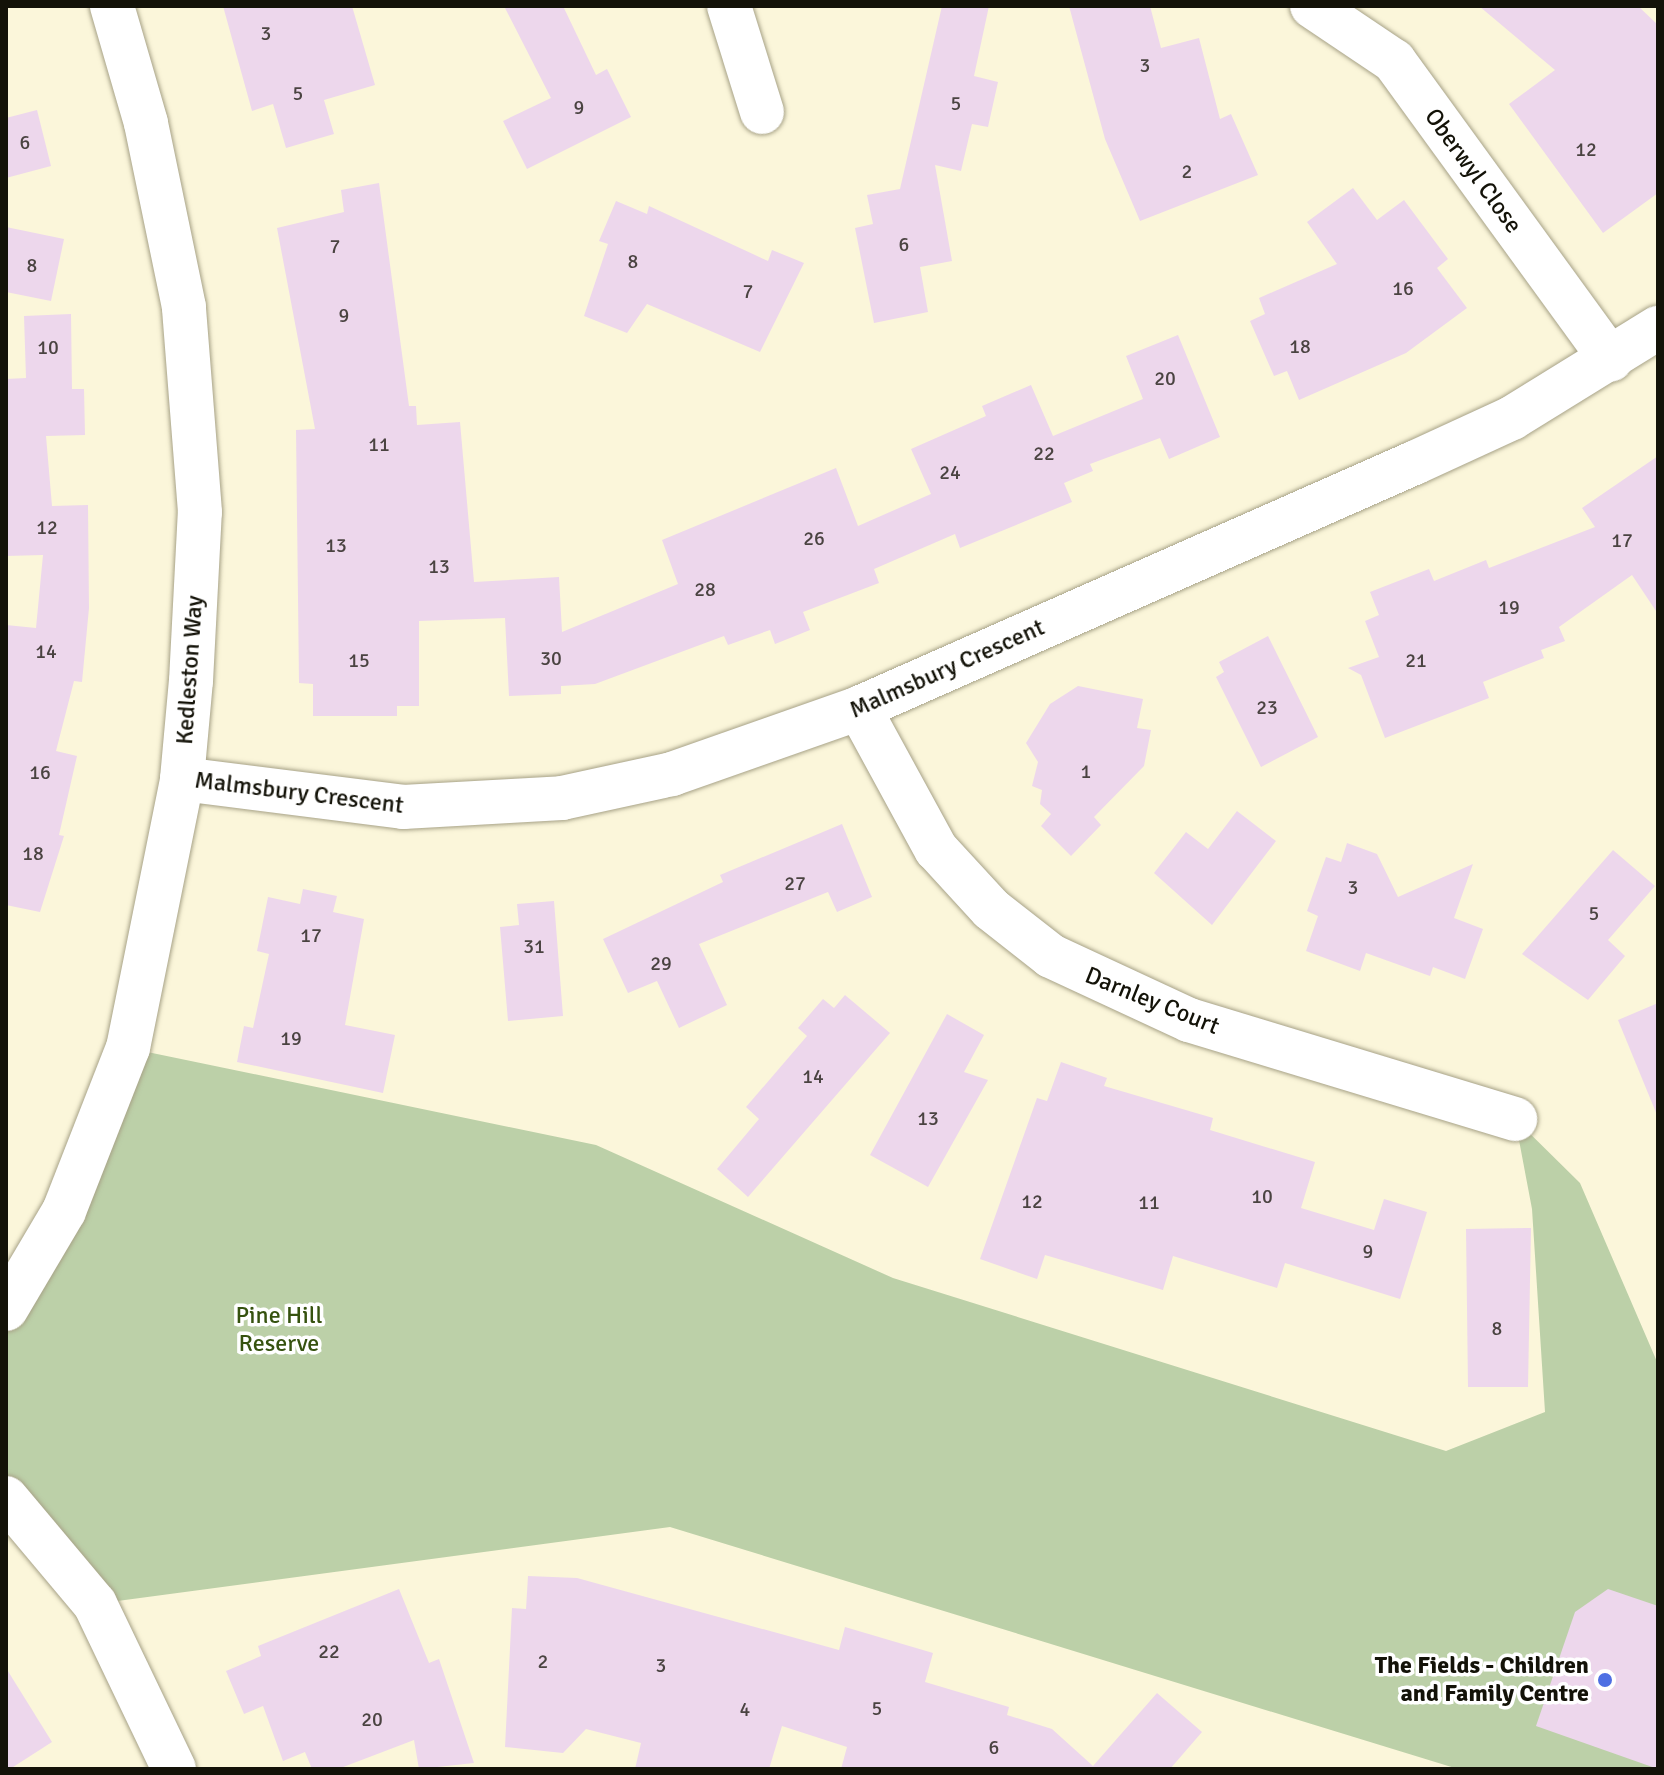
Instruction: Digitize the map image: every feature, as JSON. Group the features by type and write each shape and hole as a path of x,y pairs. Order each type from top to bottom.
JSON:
{"street":[{"name":"Kedleston Way","path":"6,1309 64,1211 119,1078 182,779 200,512 196,421 169,227 112,6"},
{"path":"729,6 762,112"},
{"name":"Oberwyl Close","path":"1312,6 1394,61 1611,360"},
{"name":"Malmsbury Crescent","path":"182,779 403,807 562,798 672,774 859,708 1428,457 1611,360 1658,328"},
{"name":"Darnley Court","path":"859,708 936,849 991,909 1051,956 1189,1020 1515,1119"},
{"path":"6,1498 95,1604 174,1769"}],"green space":[{"name":"Pine Hill Reserve","path":"128,1048 596,1145 893,1278 1446,1451 1545,1412 1532,1209 1515,1119 1580,1183 1658,1364 1658,1769 1458,1769 670,1527 95,1604 6,1498 6,1309"}],"building":[{"path":"223,6 352,6 375,85 324,100 334,134 286,148 273,104 252,111"},
{"path":"504,6 563,6 596,75 607,69 631,117 527,169 503,121 551,98"},
{"path":"942,6 989,6 974,76 998,82 988,127 972,124 961,171 935,165 952,261 920,267 928,312 874,323 855,228 873,224 867,195 900,189"},
{"path":"1069,6 1150,6 1161,48 1199,38 1220,119 1231,114 1258,175 1140,221 1105,139"},
{"path":"1479,6 1638,6 1658,25 1658,193 1603,233 1509,104 1555,70"},
{"path":"37,110 51,166 6,178 6,118"},
{"path":"379,183 409,406 416,406 417,425 460,422 474,582 559,577 562,632 678,584 662,540 836,468 858,526 931,494 911,449 986,416 982,406 1031,385 1053,436 1143,399 1126,356 1178,335 1220,437 1169,459 1160,438 1090,464 1093,471 1064,483 1072,502 960,548 955,534 874,569 879,583 803,612 810,630 775,644 770,630 728,645 724,636 595,684 561,686 561,694 509,696 505,618 419,621 419,706 397,706 397,716 313,716 313,684 299,683 296,430 315,429 277,228 344,212 341,190"},
{"path":"1353,188 1377,220 1404,200 1448,259 1437,268 1467,308 1406,353 1299,400 1287,371 1274,376 1250,321 1265,314 1259,298 1337,264 1307,222"},
{"path":"616,201 647,214 649,206 768,261 772,250 804,263 760,352 647,304 627,333 584,316 608,244 599,241"},
{"path":"6,227 64,239 51,301 6,292"},
{"path":"71,314 72,389 84,389 85,435 46,436 52,506 88,505 89,608 82,682 74,681 56,751 77,756 59,835 64,836 40,912 6,905 6,625 36,628 43,555 6,556 6,379 26,378 24,316"},
{"path":"1658,456 1658,614 1632,575 1559,627 1565,641 1541,650 1544,658 1483,682 1489,698 1385,738 1361,675 1348,668 1379,657 1365,621 1379,615 1370,592 1429,569 1434,581 1486,560 1489,568 1595,527 1582,508"},
{"path":"1268,636 1318,737 1261,767 1216,677 1224,672 1219,662"},
{"path":"1078,686 1143,699 1137,728 1151,730 1144,766 1094,817 1101,825 1071,856 1041,826 1051,814 1040,804 1042,790 1032,786 1038,762 1026,743 1050,704"},
{"path":"1237,811 1276,841 1212,925 1154,873 1186,832 1208,849"},
{"path":"842,824 872,897 837,912 828,892 699,944 727,1005 679,1028 657,981 628,993 603,939 723,882 720,875"},
{"path":"1347,843 1377,854 1398,897 1473,864 1454,918 1483,929 1465,979 1433,967 1430,976 1366,953 1360,971 1306,951 1318,916 1307,911 1326,857 1341,862"},
{"path":"1613,850 1655,886 1608,940 1625,956 1588,1000 1522,954"},
{"path":"303,889 337,896 333,912 364,919 345,1025 395,1035 383,1093 237,1062 244,1026 253,1028 269,954 257,951 268,897 300,904"},
{"path":"554,901 563,1016 508,1021 500,927 519,925 517,904"},
{"path":"845,995 890,1033 748,1197 717,1169 759,1119 746,1107 807,1036 798,1028 823,999 834,1008"},
{"path":"1658,1003 1658,1115 1657,1115 1618,1020"},
{"path":"947,1014 984,1035 964,1072 988,1080 928,1187 870,1155"},
{"path":"1061,1062 1107,1078 1104,1086 1213,1118 1210,1130 1315,1162 1301,1208 1374,1230 1384,1199 1427,1212 1400,1299 1285,1263 1277,1288 1173,1256 1163,1290 1045,1255 1037,1279 980,1259 1037,1098 1047,1101"},
{"path":"1531,1228 1528,1387 1468,1387 1466,1229"},
{"path":"528,1576 577,1578 839,1650 845,1627 933,1653 925,1682 1009,1707 1007,1715 1052,1729 1093,1766 1157,1693 1202,1732 1170,1769 841,1769 847,1747 782,1726 769,1769 635,1769 641,1743 586,1729 563,1753 505,1747 512,1608 526,1609"},
{"path":"399,1589 429,1663 439,1659 474,1763 419,1769 414,1740 338,1769 312,1769 305,1752 283,1761 263,1706 244,1714 226,1671 261,1656 258,1646"},
{"name":"The Fields - Children and Family Centre","path":"1608,1589 1658,1606 1658,1769 1536,1726 1575,1612"},
{"path":"6,1668 52,1742 10,1769 6,1769"}],"place":[{"name":"The Fields - Children and Family Centre","path":"1605,1680"}]}
